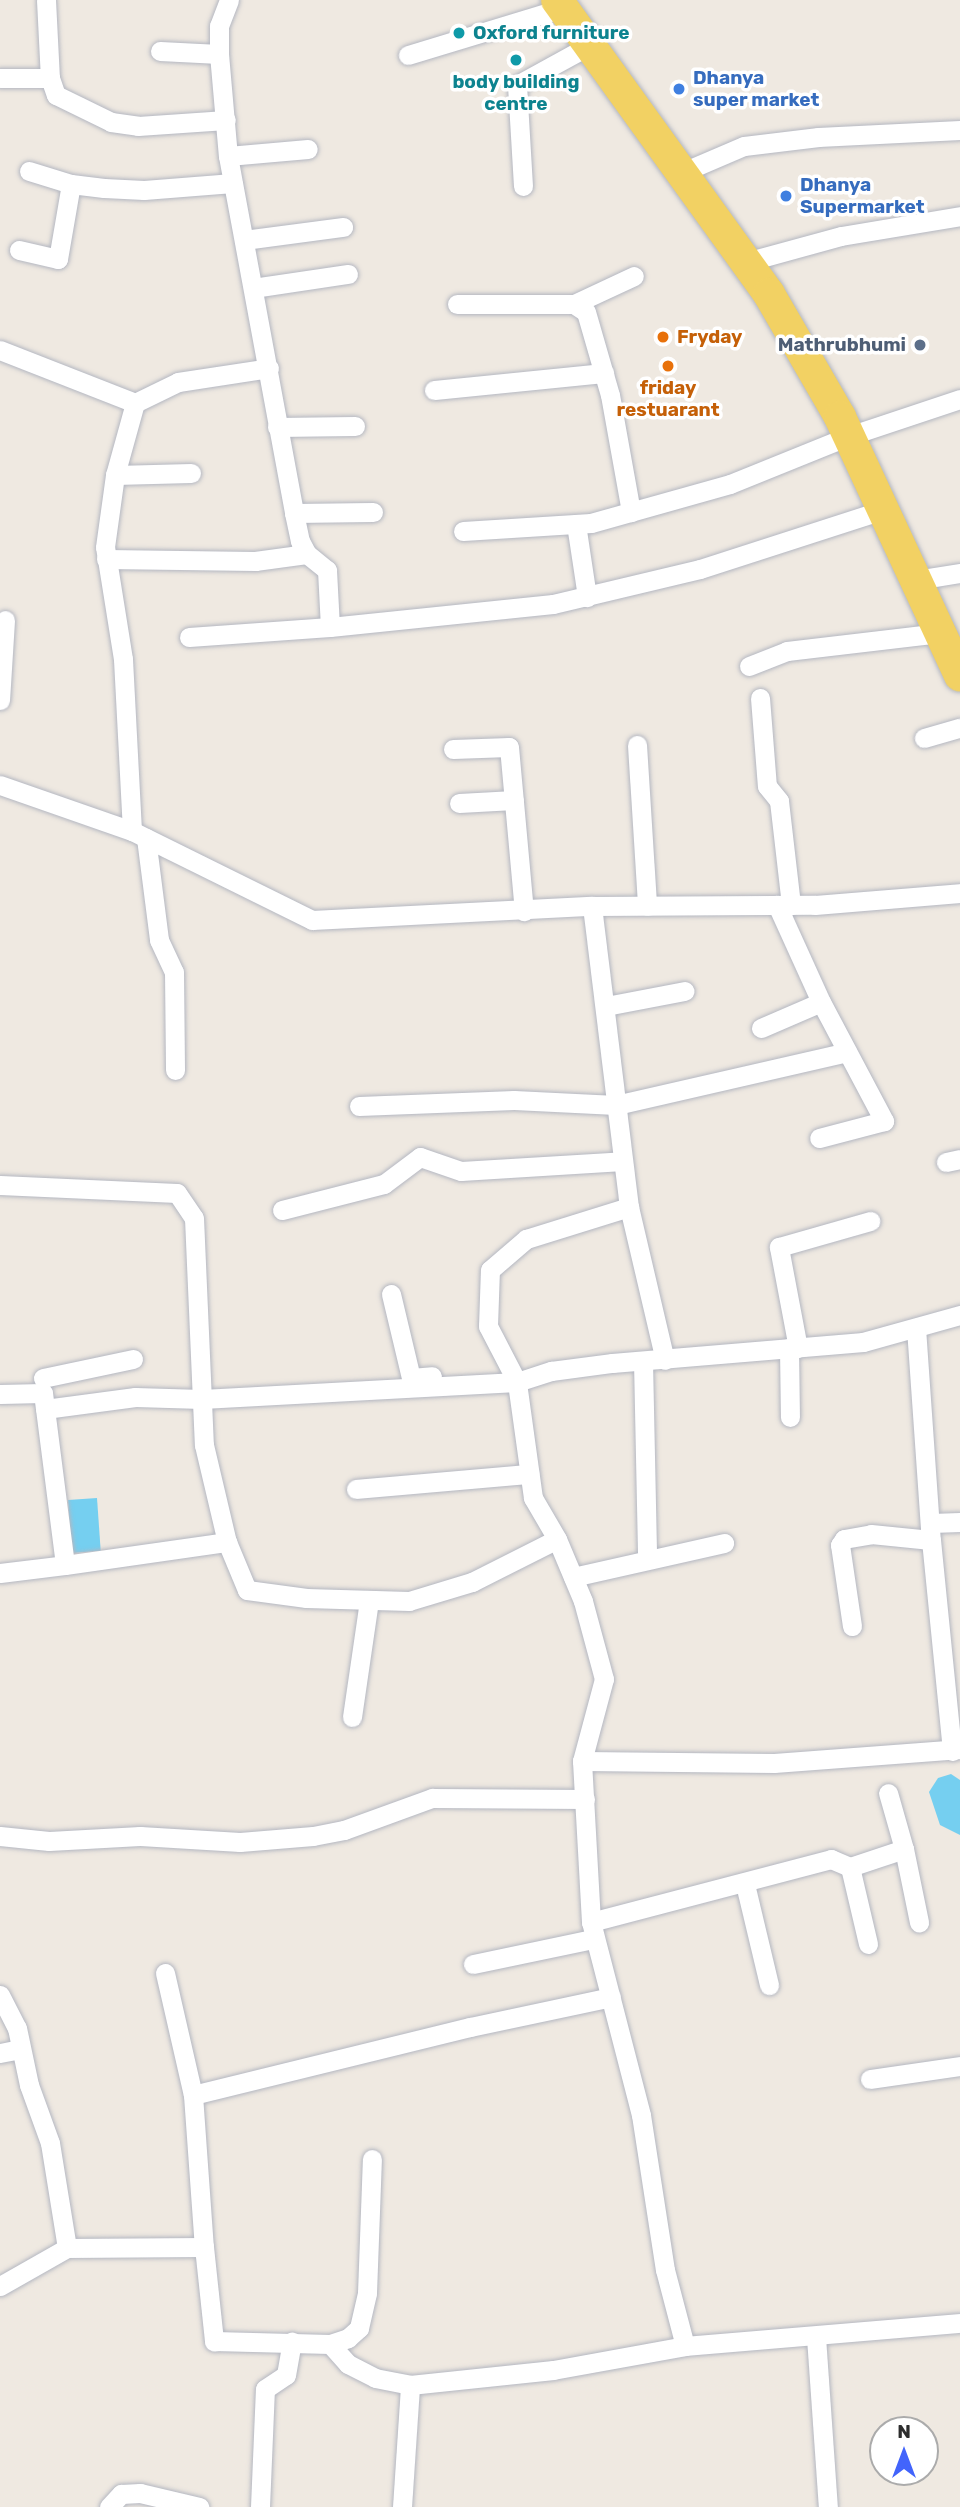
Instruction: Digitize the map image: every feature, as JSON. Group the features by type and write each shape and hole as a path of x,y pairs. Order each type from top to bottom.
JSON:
{"main road":[{"path":"560,4 769,294 849,436 960,675"}],"street":[{"path":"46,0 50,78 56,95 111,122 138,125 226,120"},
{"path":"229,0 219,26 228,156 300,541 307,554 327,570 330,628"},
{"path":"408,55 560,4"},
{"path":"523,186 517,85 590,45"},
{"path":"160,51 219,54"},
{"path":"0,78 50,78"},
{"path":"683,172 744,146 818,137 960,130"},
{"path":"228,156 308,149"},
{"path":"29,171 71,184 144,190 233,183"},
{"path":"19,250 58,259 71,184"},
{"path":"746,262 841,236 960,216"},
{"path":"244,240 343,228"},
{"path":"253,288 348,274"},
{"path":"457,304 574,304 634,276"},
{"path":"574,304 586,312 604,373 631,512"},
{"path":"0,351 135,403 178,382 269,368"},
{"path":"434,390 604,373"},
{"path":"463,531 576,524 631,512 730,484 849,436 960,399"},
{"path":"135,403 115,475 105,547 123,659 139,835 159,940 174,972 176,1070"},
{"path":"277,427 355,426"},
{"path":"115,475 191,473"},
{"path":"189,637 330,628 553,604 700,569 883,510"},
{"path":"294,513 373,512"},
{"path":"576,524 587,597"},
{"path":"106,559 255,561 307,554"},
{"path":"916,580 960,573"},
{"path":"0,700 5,620"},
{"path":"749,666 787,651 940,633"},
{"path":"760,698 767,786 779,800 784,905 821,1002 884,1121 819,1138"},
{"path":"924,738 960,728"},
{"path":"637,745 646,906"},
{"path":"453,749 509,747 524,911"},
{"path":"0,785 139,835 312,920 592,906 784,905 960,893"},
{"path":"459,803 514,800"},
{"path":"592,906 629,1207 665,1360"},
{"path":"606,1006 685,991"},
{"path":"761,1028 821,1002"},
{"path":"359,1106 514,1100 616,1105 847,1052"},
{"path":"282,1210 384,1184 420,1157 461,1171 624,1161"},
{"path":"0,1185 177,1193 194,1218 204,1445 227,1542 247,1590 306,1598 410,1601 472,1581 556,1539"},
{"path":"629,1207 526,1239 490,1270 488,1326 514,1376 533,1498 556,1539 583,1601 604,1679 582,1761 592,1930 640,2115 666,2270 685,2346"},
{"path":"790,1417 794,1348 779,1247 870,1221"},
{"path":"391,1294 411,1378 514,1376"},
{"path":"45,1409 135,1397 202,1399 514,1376 643,1361 863,1342 960,1315"},
{"path":"582,1761 774,1763 956,1750 931,1532 916,1328"},
{"path":"43,1378 132,1359"},
{"path":"643,1361 647,1552"},
{"path":"0,1394 43,1393 65,1565"},
{"path":"456,1468 528,1468"},
{"path":"356,1489 528,1468"},
{"path":"852,1626 840,1545 844,1539 871,1534 931,1532 960,1522"},
{"path":"0,1573 227,1542"},
{"path":"573,1577 724,1543"},
{"path":"352,1717 369,1600"},
{"path":"888,1793 904,1849 919,1922"},
{"path":"0,1836 50,1841 140,1836 240,1843 313,1836 344,1830 432,1798 585,1799"},
{"path":"472,1964 831,1859 850,1867 904,1849"},
{"path":"850,1867 867,1944"},
{"path":"745,1884 769,1985"},
{"path":"165,1973 193,2095 214,2341 330,2344 348,2338 359,2328 367,2293 372,2159"},
{"path":"0,1995 17,2028 20,2049 50,2143 67,2248"},
{"path":"193,2095 470,2027 611,1997"},
{"path":"0,2053 20,2049"},
{"path":"870,2079 960,2066"},
{"path":"0,2286 67,2248 204,2247"},
{"path":"330,2344 348,2364 375,2378 410,2385 553,2370 685,2346 960,2323"},
{"path":"816,2337 828,2507"},
{"path":"260,2507 265,2389 286,2375 292,2342"},
{"path":"402,2507 410,2385"},
{"path":"109,2507 121,2494 140,2493 199,2507"}],"water":[{"path":"97,1498 101,1551 72,1553 68,1500"},
{"path":"951,1774 960,1780 960,1835 940,1825 929,1792 938,1778"}],"place":[{"name":"Oxford furniture","path":"459,33"},
{"name":"body building centre","path":"516,60"},
{"name":"Dhanya super market","path":"679,89"},
{"name":"Dhanya Supermarket","path":"786,196"},
{"name":"Fryday","path":"663,337"},
{"name":"Mathrubhumi","path":"920,345"},
{"name":"friday restuarant","path":"668,366"}]}
